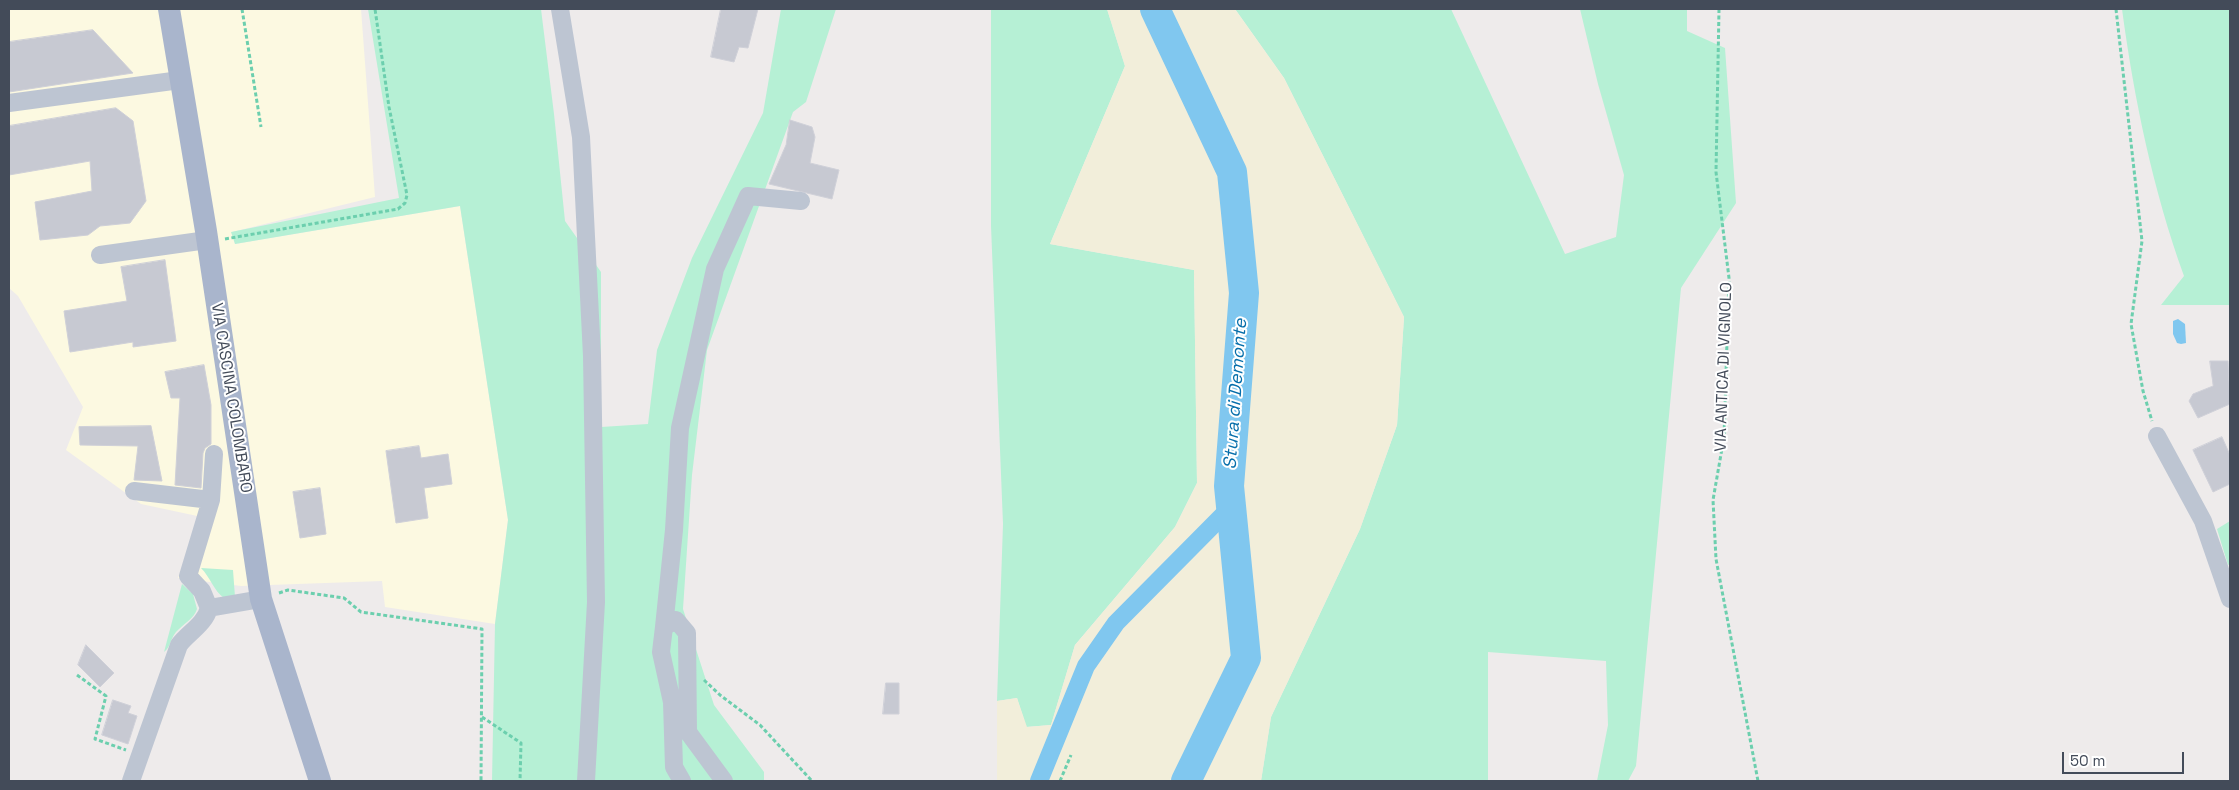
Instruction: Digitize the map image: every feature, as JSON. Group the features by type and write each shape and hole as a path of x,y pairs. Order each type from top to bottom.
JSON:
{"main road":[{"name":"VIA CASCINA COLOMBARO","path":"169,9 207,240 261,599 320,781"}],"street":[{"path":"560,9 581,137 592,356 596,602 586,781"},
{"path":"9,103 180,80"},
{"path":"682,781 674,767 672,702 661,652 674,530 680,428 715,268 748,196 801,201"},
{"path":"100,255 207,240"},
{"path":"2157,436 2203,521 2230,599"},
{"path":"131,781 179,645 186,635 205,619 209,608 202,591 188,576 212,500 214,454"},
{"path":"134,491 212,500"},
{"path":"209,608 261,599"},
{"path":"664,627 676,620 687,632 688,732 724,781"}],"path":[{"path":"242,9 261,127"},
{"path":"207,240 235,238 398,209 405,203 407,195 389,108 375,9"},
{"name":"VIA ANTICA DI VIGNOLO","path":"1719,9 1716,172 1729,278 1724,437 1713,500 1715,549 1722,598 1758,781"},
{"path":"2116,9 2142,241 2131,324 2143,391 2157,436"},
{"path":"261,599 288,590 344,598 361,612 482,629 481,781"},
{"path":"688,660 720,695 760,726 812,781"},
{"path":"77,675 106,696 95,739 140,756"},
{"path":"482,716 521,743 520,781"},
{"path":"1060,781 1071,755"}],"shaded area":[{"path":"9,9 361,9 375,197 232,232 235,244 460,206 508,520 495,624 385,607 382,581 241,586 178,578 202,517 141,504 66,450 83,407 18,296 9,288"}],"green space":[{"path":"368,9 541,9 565,221 601,272 601,427 648,424 657,350 692,258 763,113 781,9 836,9 806,102 793,112 707,350 692,475 683,609 714,705 764,772 764,781 492,781 495,624 508,520 460,206 235,244 231,232 399,198"},
{"path":"991,9 1107,9 1125,66 1050,244 1194,270 1197,483 1175,527 1075,645 1051,725 1026,727 1017,698 997,701 1003,524 991,226"},
{"path":"1235,9 1451,9 1565,254 1616,237 1624,175 1598,84 1580,9 1687,9 1687,31 1725,48 1736,203 1681,288 1636,766 1628,781 1597,781 1608,725 1606,661 1488,652 1488,781 1261,781 1271,717 1360,529 1397,425 1404,317 1284,78"},
{"path":"2122,9 2230,9 2230,305 2161,305 2184,276 2163,211 2146,144 2132,77"},
{"path":"2230,521 2230,564 2228,565 2217,529"},
{"path":"201,568 233,570 235,597 224,598"},
{"path":"182,584 193,594 197,609 196,613 176,632 164,652"}],"sand":[{"path":"1107,9 1235,9 1284,78 1404,317 1397,425 1360,529 1271,717 1261,781 997,781 997,701 1017,698 1027,727 1051,725 1075,645 1175,527 1197,483 1194,270 1050,244 1125,66"}],"water":[{"path":"2178,319 2185,324 2186,343 2177,343 2173,334 2173,321"}],"building":[{"path":"721,9 758,9 748,48 739,47 734,62 711,57"},
{"path":"93,30 133,73 9,92 9,42"},
{"path":"116,108 133,121 146,201 130,223 100,226 88,235 40,240 35,202 92,191 90,161 9,175 9,126"},
{"path":"790,120 812,127 815,137 810,163 839,170 832,199 769,184 786,145"},
{"path":"165,260 176,341 133,347 133,342 70,352 64,311 127,301 121,267"},
{"path":"2210,361 2228,361 2230,404 2198,418 2189,401 2193,394 2213,386"},
{"path":"204,365 211,405 211,444 205,448 203,453 201,488 175,485 180,398 171,398 165,372"},
{"path":"151,426 162,481 134,480 138,446 80,445 79,427"},
{"path":"2222,437 2230,455 2230,484 2213,492 2193,450"},
{"path":"419,446 421,458 448,454 452,484 424,488 428,518 396,523 386,451"},
{"path":"320,488 326,534 300,538 293,492"},
{"path":"86,645 114,673 100,687 78,665"},
{"path":"886,683 899,683 899,714 883,714"},
{"path":"113,700 131,706 128,713 137,716 128,744 102,735"}],"waterway":[{"name":"Stura di Demonte","path":"1155,9 1232,172 1244,293 1229,486 1246,658 1186,781"},
{"path":"1039,781 1086,666 1116,623 1231,507"}]}
